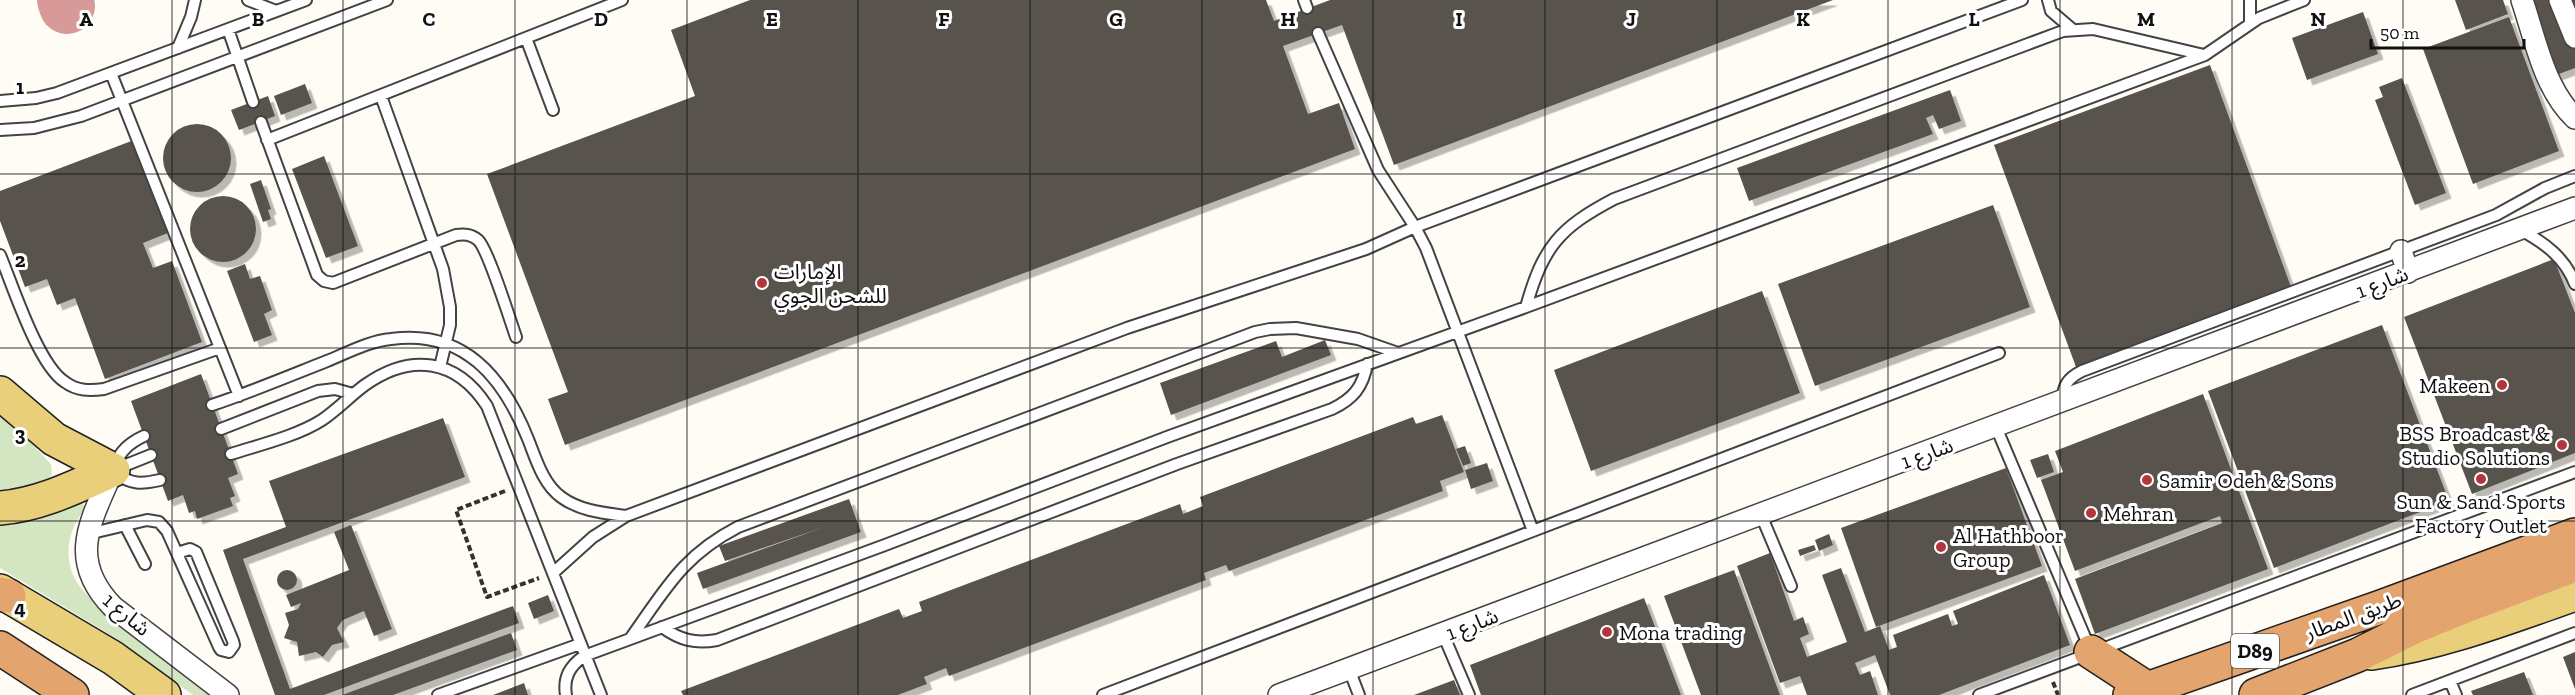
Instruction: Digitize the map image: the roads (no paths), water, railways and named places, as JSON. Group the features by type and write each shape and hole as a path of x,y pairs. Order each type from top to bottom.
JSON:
{"highway":[{"name":"طريق المطار","path":"2139,692 2380,608 2575,535"},
{"name":"طريق المطار","path":"2256,695 2358,655 2414,627 2575,565"},
{"path":"0,648 72,695"},
{"path":"2091,652 2139,692"}],"main road":[{"path":"0,393 54,438 112,470"},
{"path":"0,508 15,507 42,500 112,470"},
{"path":"2380,608 2436,578 2575,518"},
{"path":"3,594 112,658 164,695"},
{"path":"2358,655 2394,650 2486,625 2575,594"}],"street":[{"path":"2522,0 2547,73 2557,94 2575,118"},
{"path":"2560,0 2575,37"},
{"name":"شارع 1","path":"1279,695 2575,208"},
{"path":"2401,250 2408,272"},
{"name":"شارع 1","path":"112,470 94,512 88,534 86,554 89,574 99,592 113,607 228,695"}],"lane":[{"path":"178,48 195,0"},
{"path":"248,0 276,11"},
{"path":"0,101 36,98 111,73 306,0"},
{"path":"0,130 34,129 58,123 387,0"},
{"path":"267,140 622,0"},
{"path":"553,573 593,537 626,516 1126,328 1366,249 1415,227 2022,0"},
{"path":"2048,0 2051,11 2072,29"},
{"path":"2250,0 2250,23"},
{"path":"566,695 567,674 574,663 584,656 2205,55 2250,23 2304,0"},
{"path":"228,29 253,102"},
{"path":"1526,307 1536,273 1554,242 1581,216 1614,199 2072,29 2105,31 2205,55"},
{"path":"1318,33 1378,170 1426,248 1533,531"},
{"path":"526,38 553,110"},
{"path":"111,73 239,396"},
{"path":"381,96 443,269 450,307 450,325 440,367"},
{"path":"261,122 312,267 324,281 333,283 464,234 480,241 516,337"},
{"path":"2063,402 2062,392 2066,383 2082,371 2496,215 2545,188 2575,176"},
{"path":"2521,230 2552,250 2564,264 2575,284"},
{"path":"0,255 44,358 63,382 76,388 90,391 105,389 220,348"},
{"path":"630,639 680,570 697,552 716,538 738,527 1255,332 1284,328 1358,339 1398,353"},
{"path":"212,405 388,339 422,337 447,343 474,359 499,383 519,418 543,476 560,497 587,510 626,516"},
{"path":"1102,695 1999,353"},
{"path":"231,454 311,426 376,378 402,366 416,363 440,367 467,381 479,393 487,406 584,656 602,695"},
{"path":"662,627 688,641 702,643 717,640 1166,468 1332,409 1346,403 1357,392 1365,378 1367,364"},
{"path":"221,429 318,391 335,389 353,394"},
{"path":"1996,427 2091,652"},
{"path":"112,470 121,452 144,436"},
{"path":"112,470 151,455"},
{"path":"112,470 131,482 140,484 160,480"},
{"path":"1979,695 2575,472"},
{"path":"1761,515 1791,586"},
{"path":"88,534 147,520 159,522 167,531 219,647 229,652 234,645 233,641 198,555 190,549 177,553"},
{"path":"125,525 145,564"},
{"path":"2412,695 2575,633"},
{"path":"1443,634 1469,695"},
{"path":"438,695 580,644"},
{"path":"1349,669 1359,695"},
{"path":"2450,681 2456,695"}],"place":[{"name":"الإمارات للشحن الجوي","path":"762,283"},
{"name":"Makeen","path":"2502,385"},
{"name":"BSS Broadcast & Studio Solutions","path":"2562,445"},
{"name":"Sun & Sand Sports Factory Outlet","path":"2481,479"},
{"name":"Samir Odeh & Sons","path":"2147,480"},
{"name":"Mehran","path":"2091,513"},
{"name":"Al Hathboor Group","path":"1941,547"},
{"name":"Mona trading","path":"1607,632"}]}
